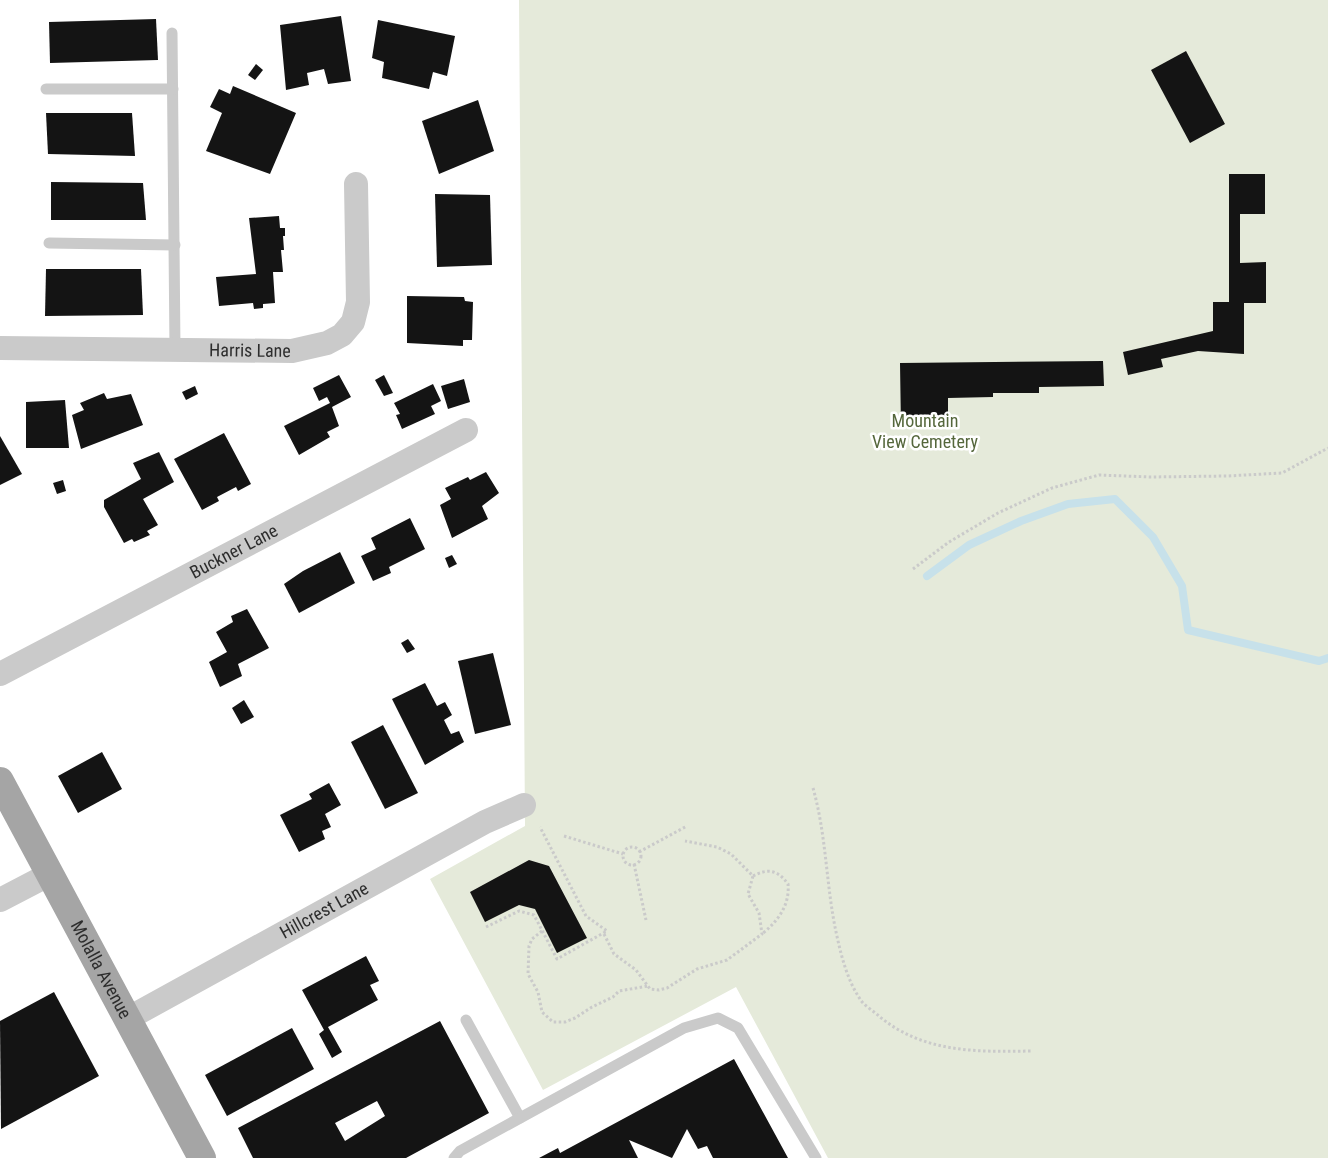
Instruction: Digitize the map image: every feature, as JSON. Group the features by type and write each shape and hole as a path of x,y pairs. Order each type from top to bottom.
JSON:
{"main road":[{"name":"Molalla Avenue","path":"0,781 202,1158"}],"street":[{"name":"Harris Lane","path":"0,348 292,351 327,343 342,335 353,322 358,302 356,184"},
{"name":"Buckner Lane","path":"0,674 466,430"},
{"name":"Hillcrest Lane","path":"127,1019 486,822 524,805"},
{"path":"0,900 50,874"}],"lane":[{"path":"172,33 175,349"},
{"path":"46,89 173,88"},
{"path":"49,243 175,245"},
{"path":"454,1158 460,1151 684,1028 718,1018 738,1028 816,1158"},
{"path":"466,1020 520,1118"}],"path":[{"path":"913,569 949,542 998,513 1052,488 1099,475 1151,477 1282,473 1328,448"},
{"path":"813,788 822,820 835,926 843,962 860,1000 897,1031 941,1047 982,1052 1032,1051"},
{"path":"486,927 519,911 534,915 557,959 607,931 586,916 540,826"},
{"path":"639,852 687,826"},
{"path":"564,836 623,854"},
{"path":"685,841 717,847 730,854 753,876"},
{"path":"632,847 639,852 640,860 634,864 625,862 623,854 626,849 632,847"},
{"path":"634,864 646,920"},
{"path":"604,934 614,954 636,970 648,986 654,990 659,990 697,969 728,960 774,924 780,916 789,892 788,884 777,872 769,870 753,876"},
{"path":"753,876 748,894 759,913 762,934"},
{"path":"542,931 532,939 529,946 528,974 538,992 542,1012 553,1022 564,1022 575,1018 592,1006 613,998 619,992 648,986"}],"green space":[{"name":"Mountain View Cemetery","path":"519,0 1328,0 1328,1158 828,1158 736,987 543,1090 430,879 525,826"}],"building":[{"path":"341,16 351,81 328,84 324,69 307,73 309,85 286,90 280,25"},
{"path":"156,19 158,60 50,63 49,22"},
{"path":"378,20 455,36 447,76 433,72 429,89 382,78 384,62 372,58"},
{"path":"1186,51 1225,124 1190,143 1151,70"},
{"path":"256,64 263,70 255,80 248,75"},
{"path":"233,86 296,113 270,174 206,151 222,113 210,107 219,89 230,94"},
{"path":"478,100 494,151 439,174 422,121"},
{"path":"46,113 132,113 135,156 48,154"},
{"path":"1229,174 1265,174 1265,214 1240,214 1240,263 1266,262 1266,303 1244,303 1244,354 1198,351 1161,359 1163,367 1128,375 1123,352 1213,331 1213,302 1229,302"},
{"path":"51,182 143,183 146,220 51,220"},
{"path":"435,194 490,195 492,265 437,267"},
{"path":"279,216 280,228 285,228 285,236 283,236 284,250 281,250 283,272 273,272 275,303 263,304 263,308 254,309 253,303 219,306 216,277 256,274 249,218"},
{"path":"46,269 141,269 143,315 45,316"},
{"path":"407,296 464,297 465,301 473,302 472,340 463,340 463,346 407,343"},
{"path":"1103,361 1104,386 1039,387 1039,393 993,393 993,397 948,398 948,427 901,428 900,363"},
{"path":"339,375 351,397 332,407 339,426 327,432 330,437 299,455 284,426 330,403 327,397 319,401 313,388"},
{"path":"384,375 393,393 384,396 375,380"},
{"path":"464,379 470,402 448,409 441,386"},
{"path":"433,384 441,401 431,406 435,414 402,429 396,415 400,414 394,403"},
{"path":"195,386 198,394 186,400 182,392"},
{"path":"104,393 107,399 131,394 143,425 81,449 72,415 84,410 80,403"},
{"path":"65,400 69,448 26,448 26,402"},
{"path":"224,433 251,484 238,491 236,487 217,497 219,501 202,510 174,459"},
{"path":"0,436 22,474 0,485"},
{"path":"159,452 174,482 143,499 158,525 147,531 150,535 134,542 132,539 124,543 104,507 104,500 141,479 133,463"},
{"path":"486,472 499,493 482,506 488,519 452,538 440,505 451,499 445,488 468,477 470,480"},
{"path":"63,480 66,491 57,494 53,483"},
{"path":"410,518 425,549 389,567 391,573 373,581 361,556 376,549 371,538"},
{"path":"340,552 355,583 299,613 284,584 303,571"},
{"path":"452,555 457,564 449,568 445,558"},
{"path":"247,609 269,648 238,664 242,676 220,687 209,662 227,652 216,632 233,622 231,616"},
{"path":"408,639 415,649 407,653 401,643"},
{"path":"493,653 511,725 475,734 458,661"},
{"path":"425,683 437,706 445,702 452,715 444,720 451,734 459,731 464,742 425,765 392,699"},
{"path":"244,700 254,717 241,724 232,708"},
{"path":"383,725 418,793 385,809 351,742"},
{"path":"102,752 122,789 78,813 58,776"},
{"path":"329,783 341,805 325,814 331,827 322,831 325,839 299,852 280,815 312,799 309,794"},
{"path":"529,860 549,866 587,938 557,953 535,909 519,905 485,922 470,892"},
{"path":"366,956 379,981 370,985 378,1000 328,1027 342,1052 332,1058 319,1034 324,1030 302,990"},
{"path":"54,992 99,1076 1,1129 0,1021"},
{"path":"440,1021 489,1113 406,1158 253,1158 238,1128","holes":["377,1101 385,1116 345,1141 335,1123"]},
{"path":"292,1028 314,1069 227,1116 205,1075"},
{"path":"734,1059 788,1158 713,1158 707,1146 698,1149 687,1129 672,1158 629,1140 638,1158 539,1158 558,1148 560,1153"}],"waterway":[{"path":"927,576 969,545 1021,521 1068,504 1115,499 1153,537 1182,586 1188,630 1319,661 1328,658"}]}
